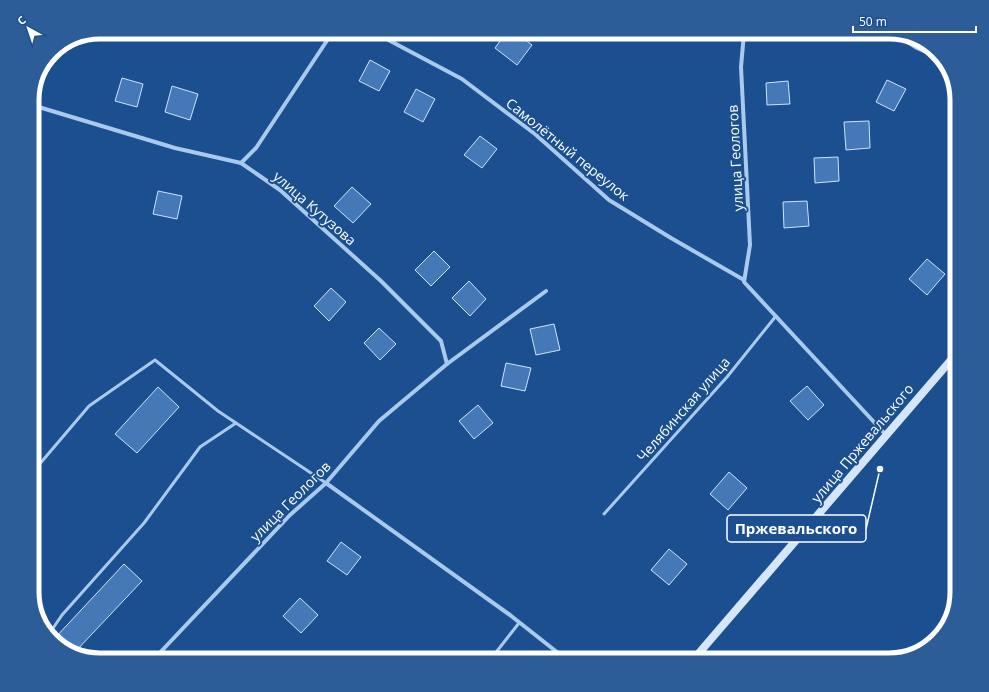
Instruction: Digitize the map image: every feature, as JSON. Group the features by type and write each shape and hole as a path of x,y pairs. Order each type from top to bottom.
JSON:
{"street":[{"path":"241,163 256,148 328,39"},
{"name":"Самолётный переулок","path":"387,39 462,79 535,134 609,200 670,238 744,281 887,435"},
{"name":"улица Геологов","path":"743,39 740,67 750,245 744,281"},
{"path":"908,42 927,52"},
{"name":"улица Кутузова","path":"39,108 175,148 241,163 280,190 381,281 441,341 447,364"},
{"name":"улица Геологов","path":"160,653 290,515 326,483 379,421 447,364 546,291"},
{"name":"улица Пржевальского","path":"700,653 950,361"},
{"path":"326,483 519,622 558,653"}],"lane":[{"name":"Челябинская улица","path":"604,514 727,377 776,316"},
{"path":"39,465 89,406 155,360 218,411 326,483"},
{"path":"52,629 62,615 144,523 200,447 236,423"},
{"path":"495,653 519,622"}],"building":[{"path":"501,39 524,39 532,45 517,65 495,48"},
{"path":"370,60 390,71 379,91 359,81"},
{"path":"122,78 143,84 137,107 115,101"},
{"path":"887,80 906,89 894,111 876,102"},
{"path":"788,81 790,104 767,105 766,83"},
{"path":"172,86 198,94 190,120 165,112"},
{"path":"416,89 435,99 423,122 404,112"},
{"path":"869,121 870,148 846,150 844,122"},
{"path":"480,136 497,149 482,168 464,155"},
{"path":"838,157 839,181 815,183 814,158"},
{"path":"352,187 371,204 353,223 334,206"},
{"path":"158,191 182,196 177,219 153,214"},
{"path":"807,201 809,226 784,228 783,202"},
{"path":"434,251 450,267 431,286 415,270"},
{"path":"927,259 945,274 927,295 909,279"},
{"path":"469,281 486,299 470,316 452,298"},
{"path":"331,288 346,302 329,321 314,306"},
{"path":"554,324 560,350 536,355 530,329"},
{"path":"379,328 396,344 380,360 364,343"},
{"path":"506,363 531,368 525,391 501,386"},
{"path":"807,386 824,405 808,420 790,401"},
{"path":"158,387 179,407 137,453 115,434"},
{"path":"478,405 493,423 474,439 459,421"},
{"path":"729,472 747,488 728,510 710,494"},
{"path":"341,542 361,557 347,575 327,561"},
{"path":"669,549 687,564 669,585 651,570"},
{"path":"124,564 142,581 78,649 66,643 57,635"},
{"path":"300,598 318,615 301,633 283,616"}],"place":[{"name":"Пржевальского","path":"880,469"}]}
